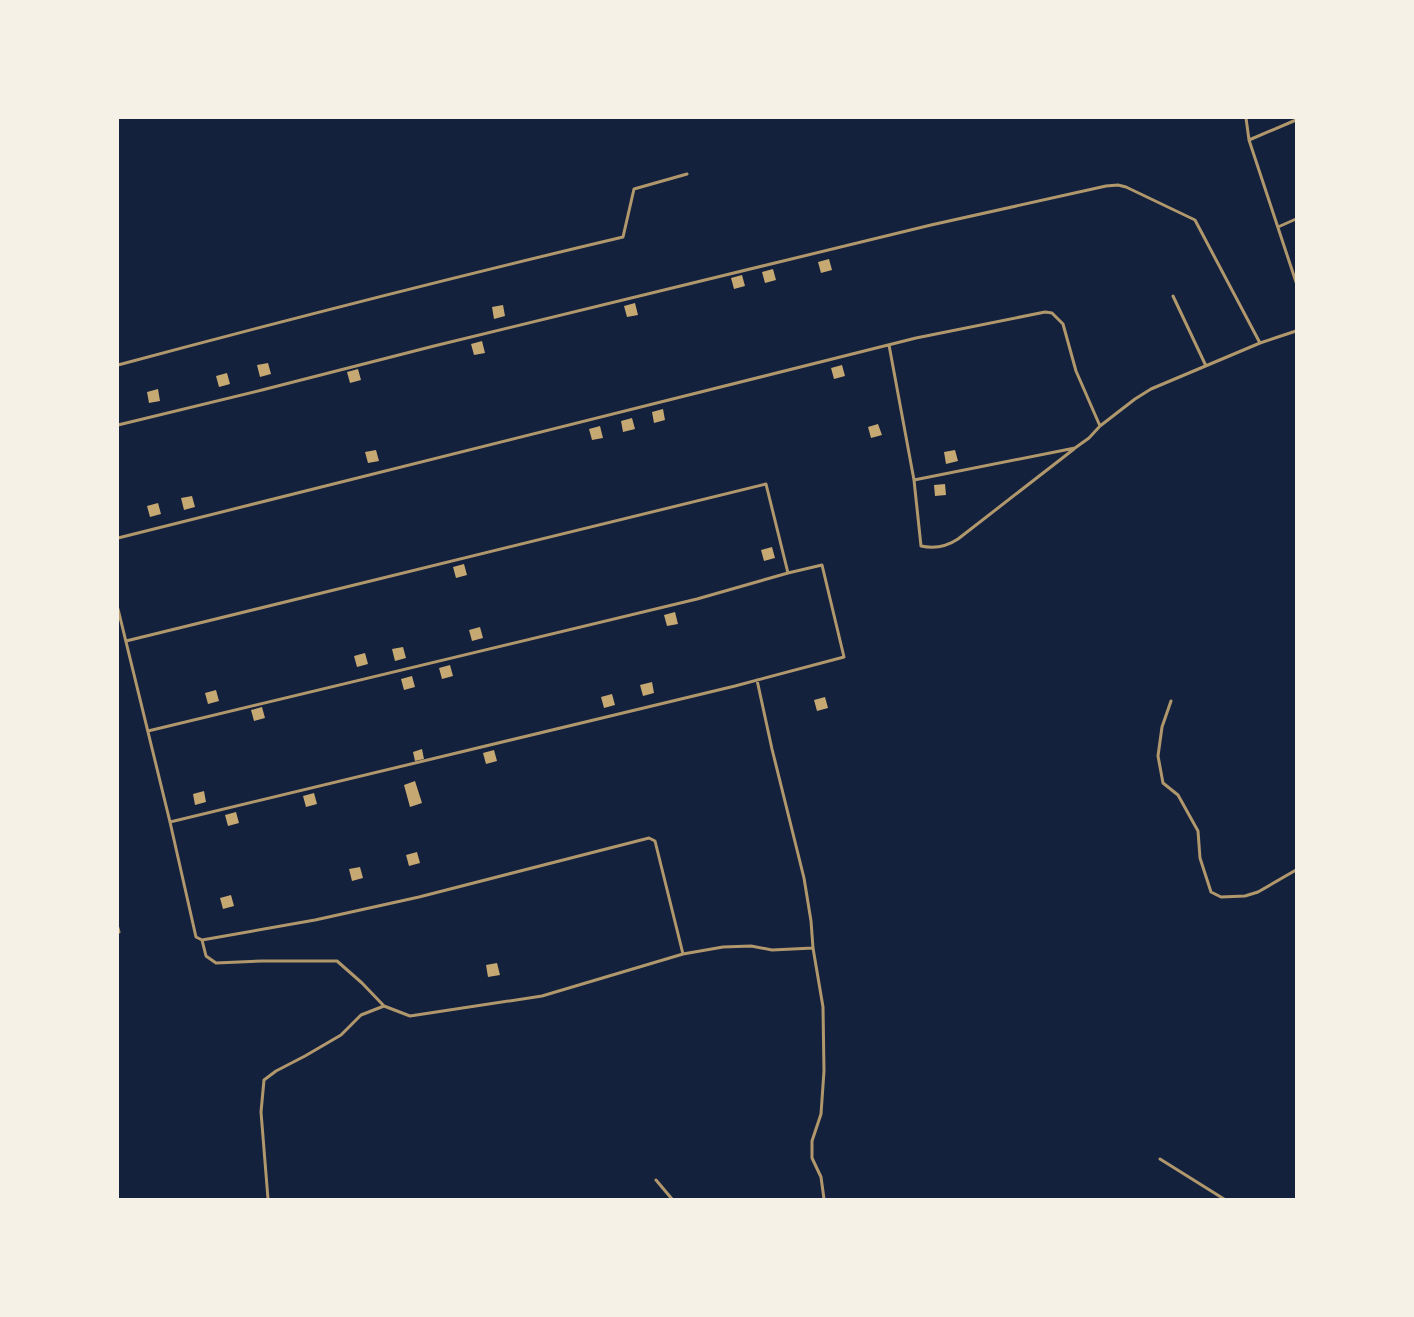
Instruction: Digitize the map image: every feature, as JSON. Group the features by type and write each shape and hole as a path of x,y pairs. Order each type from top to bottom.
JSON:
{"lane":[{"path":"1246,118 1249,140 1296,282"},
{"path":"1249,140 1296,120"},
{"path":"118,365 451,278 623,237 634,189 687,174"},
{"path":"118,424 262,390 434,346 931,225 1106,186 1118,185 1132,189 1196,220 1260,343"},
{"path":"1278,227 1296,219"},
{"path":"1173,296 1206,366"},
{"path":"118,538 916,338 1045,312 1052,313 1063,324 1076,371 1100,426"},
{"path":"889,345 914,480 921,546 935,548 950,544 958,539 1089,438 1100,426 1135,399 1151,389 1260,343 1296,331"},
{"path":"914,480 1075,448"},
{"path":"126,641 766,484 788,573"},
{"path":"148,731 697,599 788,573 822,565 844,657 757,680 170,822"},
{"path":"118,609 170,822 196,937 202,940 315,920 419,897 649,838 655,841 683,954"},
{"path":"757,680 772,749 804,878 811,921 813,948 823,1007 824,1071 821,1114 812,1141 812,1158 821,1177 824,1199"},
{"path":"1171,701 1162,727 1158,756 1163,783 1178,795 1198,831 1200,858 1211,892 1221,897 1245,896 1258,892 1296,870"},
{"path":"202,940 206,956 216,963 262,961 336,961 384,1006 410,1016 542,996 683,954 723,947 751,946 772,950 813,948"},
{"path":"268,1199 262,1112 264,1080 276,1071 341,1035 361,1015 384,1006"},
{"path":"1160,1159 1224,1199"},
{"path":"656,1180 672,1199"}],"building":[{"path":"829,259 832,270 821,273 818,262"},
{"path":"773,269 776,280 765,283 762,272"},
{"path":"742,275 745,286 734,289 731,278"},
{"path":"635,303 638,315 627,317 624,306"},
{"path":"503,305 505,316 494,319 492,307"},
{"path":"482,341 485,353 474,355 471,344"},
{"path":"268,363 271,374 260,377 257,365"},
{"path":"842,365 845,376 834,379 831,368"},
{"path":"358,369 361,380 350,383 347,372"},
{"path":"227,373 230,384 219,387 216,376"},
{"path":"158,389 160,401 149,403 147,392"},
{"path":"663,409 665,420 654,423 652,412"},
{"path":"632,418 635,429 623,432 621,421"},
{"path":"878,424 882,435 871,438 868,427"},
{"path":"600,426 603,438 592,440 589,429"},
{"path":"376,450 379,461 368,463 365,452"},
{"path":"955,450 958,461 946,464 944,452"},
{"path":"945,484 946,495 935,496 934,485"},
{"path":"192,496 195,507 184,510 181,498"},
{"path":"158,503 161,514 150,517 147,506"},
{"path":"772,547 775,558 764,561 761,550"},
{"path":"464,564 467,575 456,578 453,567"},
{"path":"675,612 678,624 667,626 664,615"},
{"path":"480,627 483,638 472,641 469,630"},
{"path":"403,647 406,658 395,661 392,649"},
{"path":"365,653 368,664 357,667 354,656"},
{"path":"450,665 453,676 442,679 439,668"},
{"path":"412,676 415,687 404,690 401,679"},
{"path":"652,682 654,693 643,696 640,685"},
{"path":"216,690 219,701 208,704 205,693"},
{"path":"612,694 615,705 604,708 601,697"},
{"path":"825,697 828,708 817,711 814,700"},
{"path":"262,707 265,718 254,721 251,710"},
{"path":"422,749 424,759 415,761 413,752"},
{"path":"494,750 497,761 486,764 483,753"},
{"path":"415,781 422,803 410,807 404,785"},
{"path":"204,791 206,802 195,805 193,794"},
{"path":"314,793 317,804 306,807 303,796"},
{"path":"236,812 239,823 228,826 225,815"},
{"path":"417,852 420,863 409,866 406,855"},
{"path":"360,867 363,878 352,881 349,869"},
{"path":"231,895 234,906 223,909 220,898"},
{"path":"497,963 500,975 488,977 486,965"}]}
